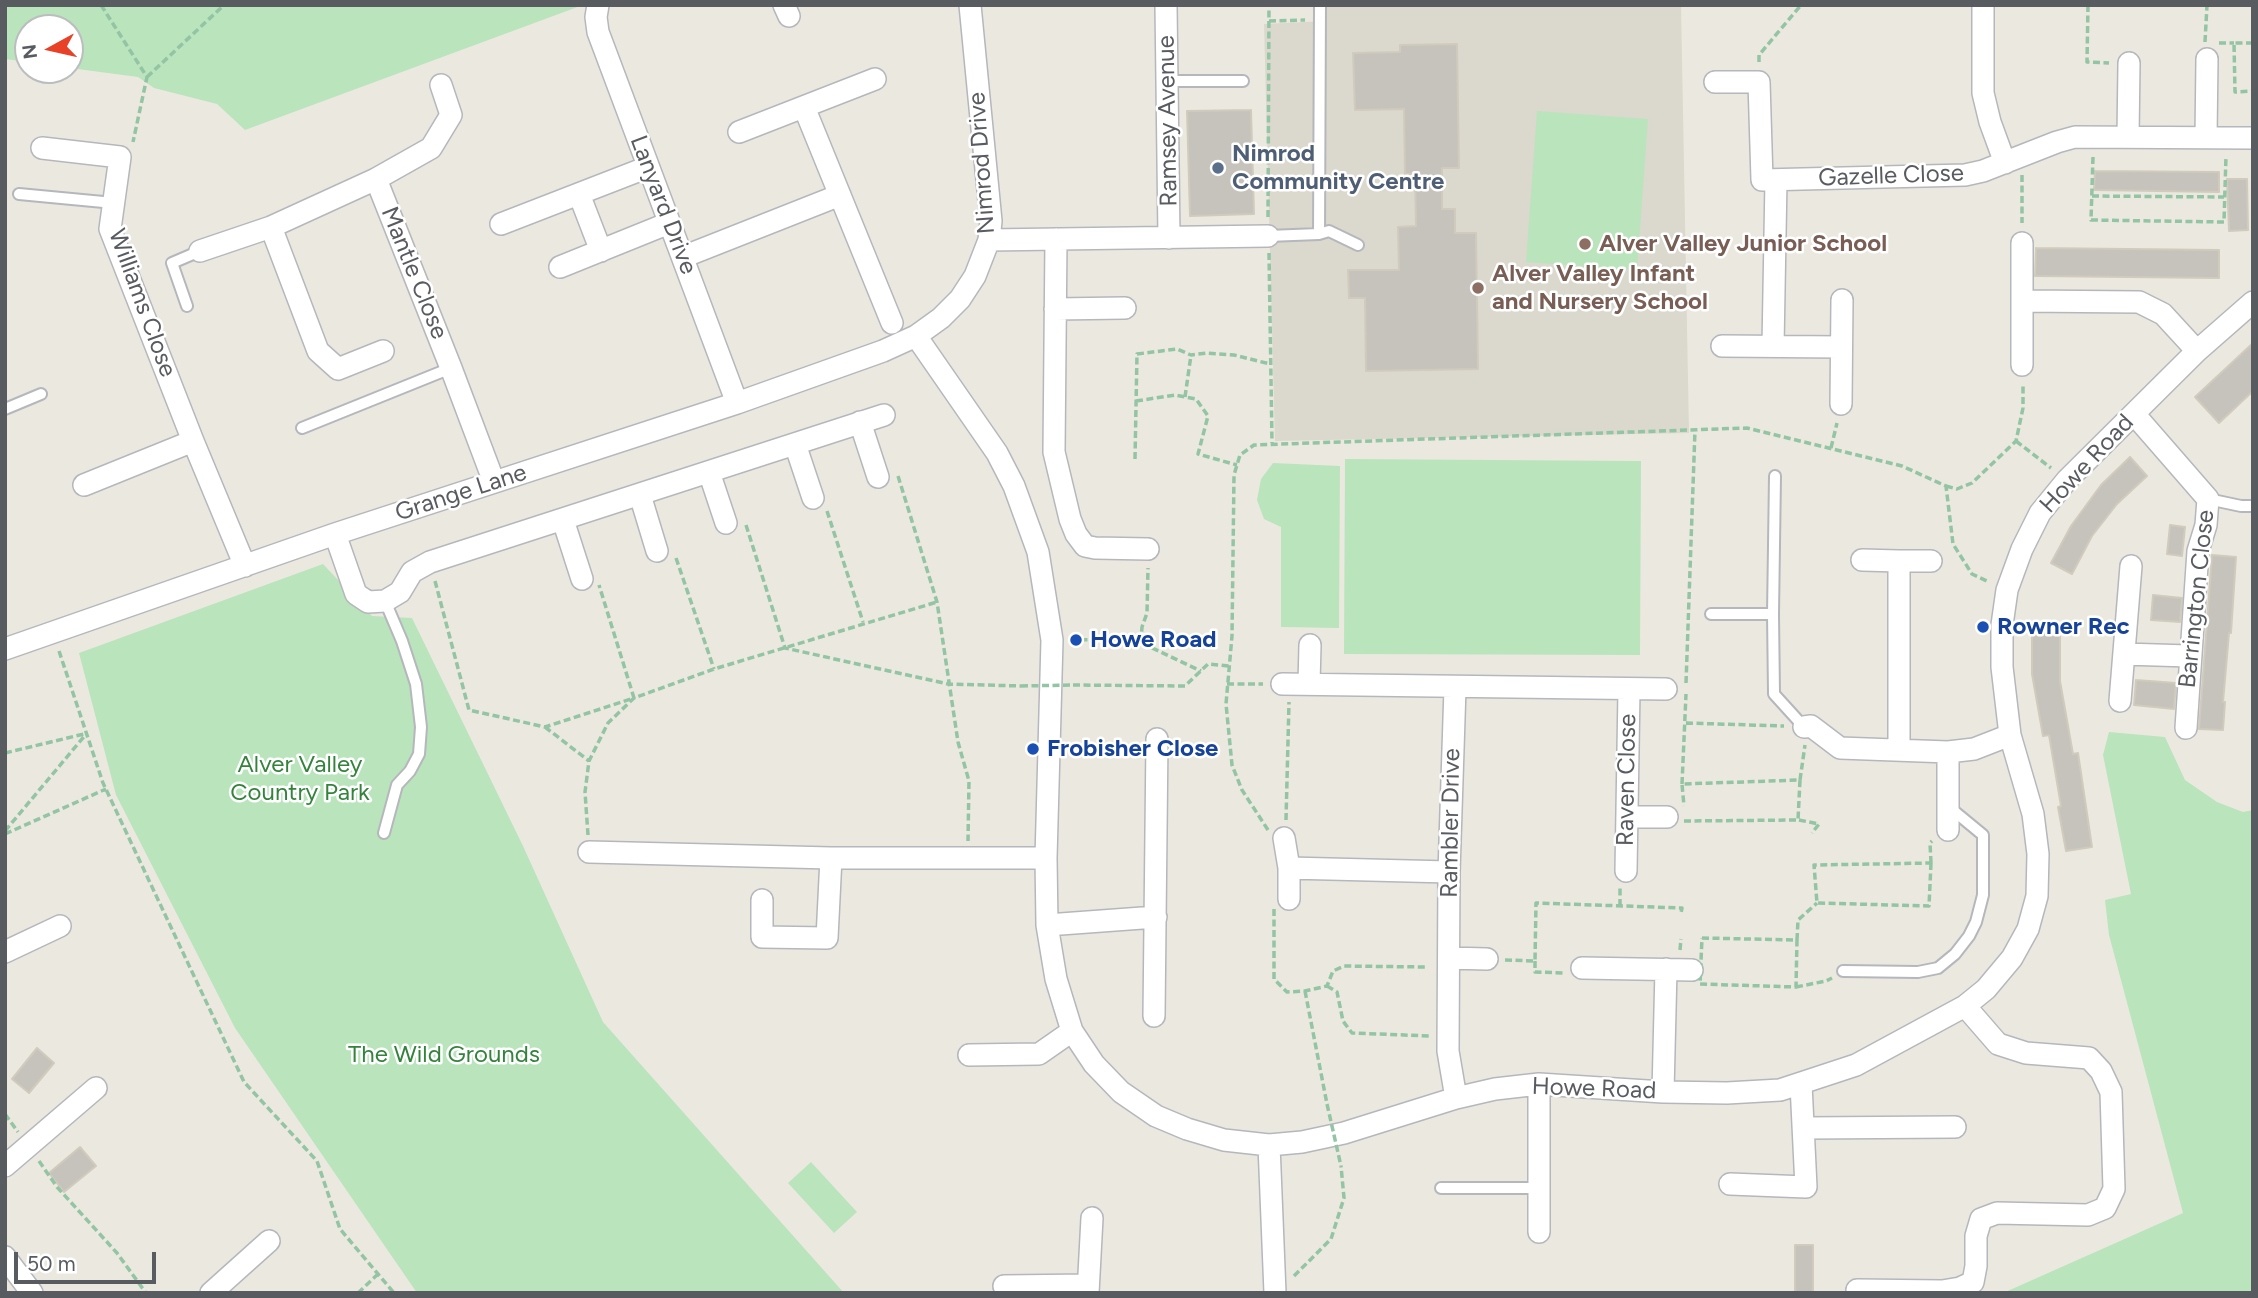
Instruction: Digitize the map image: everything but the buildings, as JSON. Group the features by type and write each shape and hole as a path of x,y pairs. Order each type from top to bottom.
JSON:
{"street":[{"name":"Lanyard Drive","path":"598,5 598,32 737,402"},
{"name":"Nimrod Drive","path":"916,336 941,318 960,299 975,276 989,240 991,221 970,5"},
{"name":"Ramsey Avenue","path":"1166,5 1170,237"},
{"path":"1983,5 1982,64 1986,103 2013,160"},
{"path":"2207,60 2217,137"},
{"path":"2128,137 2129,63"},
{"path":"739,132 875,79"},
{"path":"1715,82 1759,82 1762,180 1776,180 1773,346"},
{"name":"Mantle Close","path":"200,251 271,227 376,179 431,148 451,115 441,85"},
{"path":"804,107 892,323"},
{"name":"Gazelle Close","path":"1776,180 1965,175 2075,137 2253,138"},
{"path":"42,148 120,157"},
{"name":"Williams Close","path":"120,157 110,229 192,441 245,566"},
{"path":"501,224 648,167"},
{"name":"Mantle Close","path":"376,179 452,368 494,482"},
{"path":"579,194 601,251"},
{"path":"683,257 840,195"},
{"path":"560,267 669,223"},
{"path":"271,227 318,351 338,369 383,351"},
{"path":"989,240 1268,236"},
{"path":"1056,239 1054,452 1070,519 1085,546 1148,549"},
{"path":"2022,243 2022,365"},
{"path":"1841,404 1842,300"},
{"path":"2023,301 2139,302 2163,314 2197,351"},
{"name":"Howe Road","path":"916,336 997,453 1014,486 1038,552 1052,640 1046,858 1047,925 1056,979 1073,1031 1094,1064 1121,1091 1156,1115 1224,1140 1269,1145 1302,1142 1344,1133 1456,1098 1539,1084 1663,1092 1780,1090 1856,1065 1965,1006 1986,989 2012,958 2028,929 2037,896 2038,854 2032,814 2010,735 2002,667 2002,625 2007,590 2022,549 2040,513 2067,480 2197,351 2253,302"},
{"path":"1055,309 1125,309"},
{"name":"Grange Lane","path":"5,649 335,534 737,402 883,351 916,336"},
{"path":"1722,346 1840,347"},
{"name":"Barrington Close","path":"2134,414 2208,499 2206,525 2198,551 2186,728"},
{"path":"335,534 356,594 368,602 385,601 400,592 412,572 430,562 884,415"},
{"path":"860,422 878,477"},
{"path":"84,485 192,441"},
{"path":"795,444 813,498"},
{"path":"709,472 726,523"},
{"path":"640,495 657,551"},
{"path":"563,520 582,579"},
{"path":"1862,560 1931,561"},
{"path":"1899,561 1899,749"},
{"path":"2120,701 2131,566"},
{"path":"1309,684 1310,645"},
{"path":"2124,654 2189,656"},
{"name":"Raven Close","path":"1282,684 1666,689"},
{"name":"Rambler Drive","path":"1455,688 1449,872 1448,1052 1456,1098"},
{"name":"Raven Close","path":"1626,871 1629,690"},
{"path":"1807,726 1840,748 1948,752 1974,749 2010,735"},
{"path":"1154,1016 1157,739"},
{"path":"1948,752 1948,830"},
{"path":"1626,817 1667,817"},
{"path":"1285,834 1289,899"},
{"path":"589,852 831,858 1046,858"},
{"path":"762,901 762,937 827,938 831,858"},
{"path":"1289,868 1449,872"},
{"path":"1047,925 1156,917"},
{"path":"5,952 60,926"},
{"path":"1449,958 1487,959"},
{"path":"1581,968 1692,970"},
{"path":"1663,1092 1665,969"},
{"path":"1857,1290 1960,1289 1973,1282 1976,1236 1982,1219 1997,1213 2088,1215 2105,1208 2114,1189 2111,1092 2101,1071 2089,1058 2026,1053 1998,1044 1965,1006"},
{"path":"969,1055 1039,1054 1073,1031"},
{"path":"1539,1084 1539,1232"},
{"path":"1730,1184 1806,1187 1801,1084"},
{"path":"5,1166 96,1088"},
{"path":"1804,1129 1955,1127"},
{"path":"1269,1145 1275,1289"},
{"path":"1004,1286 1088,1289 1092,1218"},
{"path":"211,1293 269,1241"},
{"path":"5,1257 32,1293"}],"lane":[{"path":"1319,234 1320,5"},
{"path":"1167,81 1243,81"},
{"path":"19,194 114,203"},
{"path":"1268,236 1319,234 1329,231 1358,245"},
{"path":"187,306 172,263 200,251"},
{"name":"Mantle Close","path":"302,428 452,368"},
{"path":"5,409 41,394"},
{"path":"1775,476 1774,694 1807,726"},
{"path":"2208,499 2253,506"},
{"path":"384,833 397,785 410,771 419,754 421,727 416,684 385,601"},
{"path":"1711,614 1773,614"},
{"path":"1843,971 1918,972 1938,968 1955,954 1969,936 1976,922 1983,895 1983,835 1949,807"},
{"path":"1441,1188 1539,1188"}],"path":[{"path":"101,5 147,77"},
{"path":"120,157 129,158 147,77 224,5"},
{"path":"1759,82 1759,55 1801,5"},
{"path":"2088,5 2087,62 2129,63"},
{"path":"2207,5 2207,60"},
{"path":"1269,21 1319,19"},
{"path":"2253,43 2234,43 2235,92 2253,92"},
{"path":"2094,137 2091,220 2224,222 2217,137"},
{"path":"2013,160 2022,243"},
{"path":"2092,196 2224,197"},
{"path":"1135,460 1137,354 1177,349 1191,355 1234,355 1270,364"},
{"path":"1185,397 1191,355"},
{"path":"1285,834 1289,697 1282,684 1227,684 1232,636 1234,475 1240,455 1254,445 1747,428 1902,466 1957,489 1972,483 2016,441 2023,408 2022,365"},
{"path":"1136,401 1175,395 1196,399 1208,416 1198,454 1237,466"},
{"path":"1831,448 1841,404"},
{"path":"1695,430 1682,784 1685,822 1798,820 1819,824 1812,833"},
{"path":"2016,441 2067,480"},
{"path":"878,477 896,470 937,602 958,742 969,781 968,857"},
{"path":"1947,486 1953,544 1972,574 2007,590"},
{"path":"813,498 822,494 863,622"},
{"path":"726,523 744,518 785,648"},
{"path":"657,551 673,548 714,669"},
{"path":"1141,642 1147,613 1148,549"},
{"path":"430,562 469,710 545,727 589,761"},
{"path":"582,579 596,574 634,698"},
{"path":"545,727 714,669 863,622 937,602"},
{"path":"53,632 106,789 244,1082 317,1161 340,1229 394,1293"},
{"path":"1052,640 1133,639 1201,671"},
{"path":"785,648 948,684 1185,686 1208,664 1229,666"},
{"path":"589,852 585,792 589,761 608,723 634,698"},
{"path":"1686,723 1807,726 1798,820"},
{"path":"5,753 86,733"},
{"path":"5,832 86,733"},
{"path":"1682,784 1800,780"},
{"path":"5,832 106,789"},
{"path":"1796,987 1798,920 1817,903 1930,905 1931,863 1814,863 1817,903"},
{"path":"1581,968 1582,974 1535,972 1536,902 1682,908 1681,913"},
{"path":"1797,940 1702,937 1700,984 1796,987 1826,981 1843,971"},
{"path":"1487,959 1535,961"},
{"path":"1327,986 1337,992 1343,1021 1352,1033 1448,1037"},
{"path":"1275,1289 1287,1283 1331,1239 1343,1198 1341,1166 1305,991"},
{"path":"5,1114 57,1187 117,1253 146,1293"},
{"path":"358,1293 378,1274"}],"shaded area":[{"name":"Alver Valley Junior School","path":"1325,5 1681,5 1689,433 1275,441 1264,24 1325,21"}],"green space":[{"path":"6,5 583,5 245,130 217,104 154,88 138,77 84,70 84,14 14,14 14,60 5,59"},
{"path":"1537,111 1648,119 1637,270 1526,262"},
{"path":"1345,459 1641,461 1640,655 1344,654"},
{"path":"1273,463 1340,466 1339,628 1281,627 1281,527 1264,519 1257,500 1261,479"},
{"name":"The Wild Grounds","path":"323,564 372,616 412,618 523,846 603,1022 844,1293 417,1293 235,1028 116,795 79,653"},
{"path":"2109,732 2165,737 2185,780 2217,802 2243,812 2253,810 2253,1293 2003,1293 2183,1213 2109,935 2105,900 2131,894 2103,755"},
{"path":"811,1162 857,1212 834,1233 788,1183"}],"place":[{"name":"Nimrod Community Centre","path":"1218,168"},
{"name":"Alver Valley Junior School","path":"1585,244"},
{"name":"Alver Valley Infant and Nursery School","path":"1478,288"},
{"name":"Rowner Rec","path":"1983,627"},
{"name":"Howe Road","path":"1076,640"},
{"name":"Frobisher Close","path":"1033,749"}],"park label":[{"name":"Alver Valley Country Park","path":"300,779"}]}
